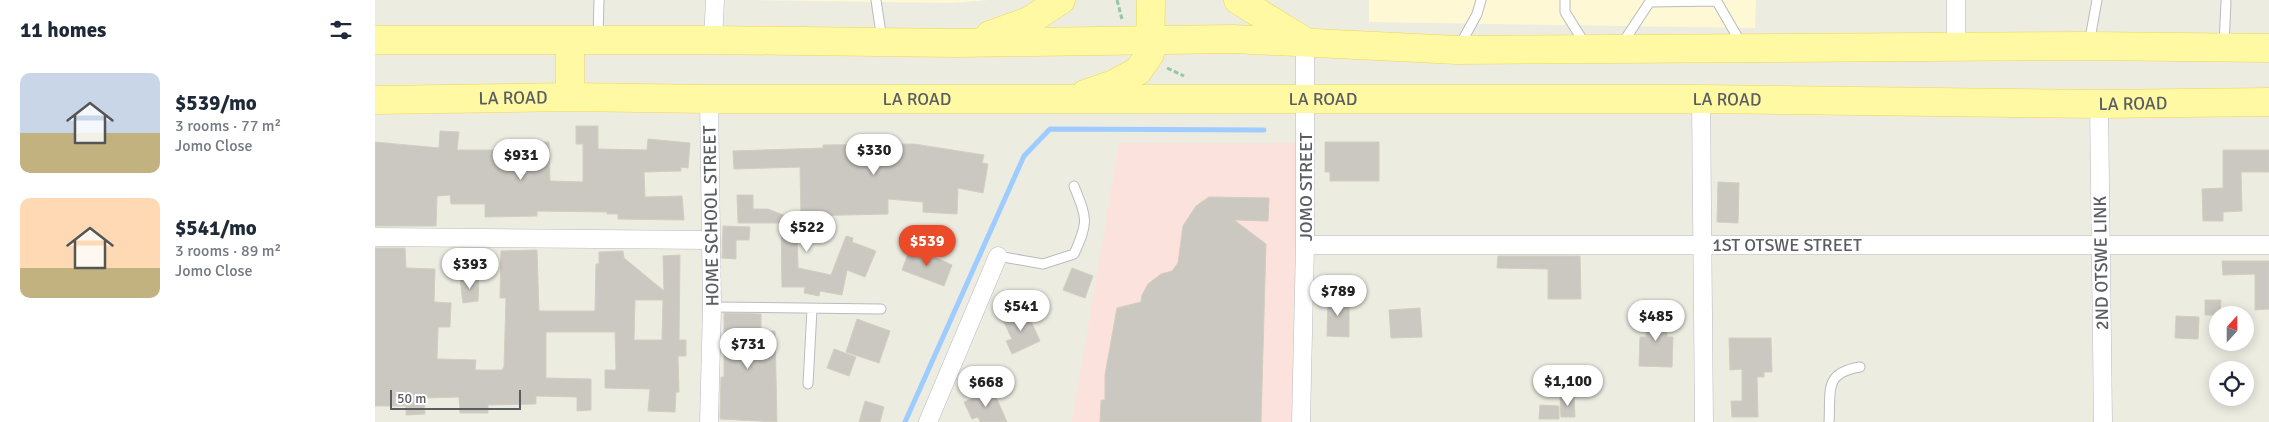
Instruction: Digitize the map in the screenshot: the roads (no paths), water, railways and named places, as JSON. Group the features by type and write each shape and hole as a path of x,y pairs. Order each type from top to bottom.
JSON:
{"main road":[{"path":"957,44 1012,29 1029,21 1061,0"},
{"path":"1070,100 1114,84 1138,71 1145,45 1151,0"},
{"path":"1238,0 1305,42"},
{"path":"375,40 570,42 713,40 1145,45 1233,39 1457,50 2088,46 2269,48"},
{"path":"570,42 570,97"},
{"name":"LA ROAD","path":"375,100 570,97 1070,100 1701,99 2099,104 2269,102"}],"street":[{"path":"713,40 715,0"},
{"path":"1956,0 1956,47"},
{"name":"JOMO STREET","path":"1301,422 1305,245 1305,42"},
{"name":"HOME SCHOOL STREET","path":"709,99 712,307 709,422"},
{"path":"1701,99 1704,422"},
{"name":"2ND OTSWE LINK","path":"2099,104 2103,422"},
{"path":"375,237 711,240"},
{"name":"1ST OTSWE STREET","path":"1305,245 2269,245"},
{"path":"928,422 998,256"}],"lane":[{"path":"598,41 599,0"},
{"path":"876,0 882,43"},
{"path":"1457,50 1472,23 1481,0"},
{"path":"1565,0 1565,12 1588,49"},
{"path":"2088,46 2097,0"},
{"path":"1619,48 1651,1 1716,1 1744,48"},
{"path":"2223,48 2226,2"},
{"path":"998,256 1043,264 1075,254 1085,232 1086,217 1074,186"},
{"path":"712,307 881,310"},
{"path":"808,384 812,309"},
{"path":"1829,422 1831,384 1834,377 1845,369 1860,367"}],"waterway":[{"path":"905,422 1024,156 1050,129 1264,130"}]}
